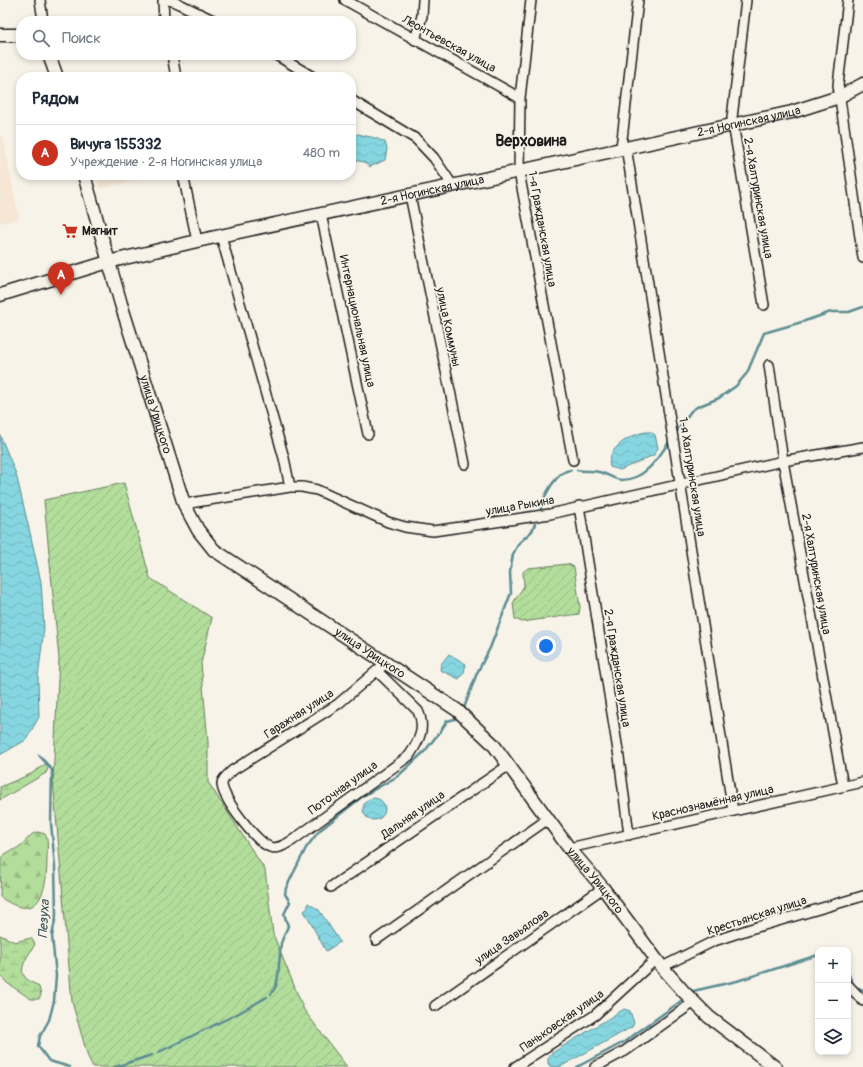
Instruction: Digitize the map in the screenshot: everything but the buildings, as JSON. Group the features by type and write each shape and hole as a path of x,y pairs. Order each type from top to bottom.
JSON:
{"main road":[{"path":"0,35 16,35"},
{"path":"51,60 55,72"},
{"name":"2-я Ногинская улица","path":"0,295 108,262 197,241 792,112 839,97 863,84"},
{"name":"улица Урицкого","path":"85,180 108,262 184,504 198,530 214,550 387,662 458,710 493,744 569,848 603,888 659,963 709,1017 775,1067"}],"street":[{"path":"40,0 42,16"},
{"path":"162,0 164,16"},
{"path":"168,0 173,0 206,16"},
{"name":"Леонтьевская улица","path":"345,0 520,98"},
{"path":"415,40 422,16 423,0"},
{"name":"1-я Гражданская улица","path":"531,0 520,98 519,172 573,460"},
{"name":"1-я Халтуринская улица","path":"638,0 624,148 682,483 733,811"},
{"name":"2-я Халтуринская улица","path":"746,0 732,126 739,152 764,305"},
{"path":"848,0 838,85 863,258"},
{"path":"173,60 175,72"},
{"path":"284,60 305,72"},
{"path":"356,103 416,139 434,158 453,186"},
{"path":"184,180 197,241"},
{"name":"улица Коммуны","path":"410,195 465,464"},
{"name":"Интернациональная улица","path":"321,214 368,434"},
{"path":"221,236 284,458 290,487"},
{"name":"2-я Халтуринская улица","path":"769,365 783,461 843,786"},
{"name":"улица Рыкина","path":"184,504 290,487 302,487 317,490 388,522 405,527 433,531 550,514 578,506 783,461 863,447"},
{"name":"2-я Гражданская улица","path":"578,506 619,757 629,835"},
{"name":"Гаражная улица","path":"222,783 233,770 338,704 387,662"},
{"name":"Поточная улица","path":"222,783 222,788 240,820 261,842 270,848 280,847 317,823 409,756 419,742 422,719 418,711 377,671"},
{"name":"Дальняя улица","path":"331,887 509,765"},
{"name":"Краснознамённая улица","path":"569,848 863,782"},
{"path":"376,940 548,819"},
{"name":"улица Завьялова","path":"435,1006 603,888"},
{"name":"Крестьянская улица","path":"659,963 714,941 750,929 863,896"},
{"name":"Паньковская улица","path":"514,1067 594,1015 659,963"},
{"path":"851,988 863,1001"},
{"path":"595,1067 625,1051 694,1002"}],"shaded area":[{"path":"3,136 19,218 0,223 0,137"},
{"path":"97,180 133,180 100,189"}],"green space":[{"path":"124,483 150,578 212,618 201,663 208,742 208,782 265,870 273,934 304,1010 347,1067 93,1067 88,1057 72,1002 53,780 59,659 44,500"},
{"path":"568,564 574,567 580,607 579,614 522,622 515,619 513,603 524,586 523,572 528,568"},
{"path":"47,763 49,766 46,773 0,800 0,787 31,774"},
{"path":"38,832 45,834 47,842 47,870 43,892 32,906 24,907 14,905 0,897 1,858 5,854 20,846 33,834"},
{"path":"0,935 15,942 31,938 35,944 25,962 23,971 24,976 30,982 39,987 41,995 39,999 31,999 7,983 0,975"}],"water":[{"path":"356,135 375,138 385,142 387,149 385,160 370,167 364,162 356,161"},
{"path":"651,432 655,435 658,448 654,455 620,470 610,467 609,460 611,454 620,444 633,436"},
{"path":"0,435 16,474 31,537 41,582 44,628 38,678 39,717 26,740 0,755"},
{"path":"449,654 466,664 464,672 459,679 440,670 441,664"},
{"path":"374,798 382,801 385,809 382,817 374,820 366,817 363,809 366,801"},
{"path":"308,903 319,910 340,942 326,951 304,911 308,908"},
{"path":"624,1009 630,1011 634,1023 632,1027 560,1067 551,1067 548,1064 548,1058 552,1053"}],"waterway":[{"path":"676,433 691,411 719,398 736,386 747,373 764,333 831,312 849,312 863,307"},
{"path":"577,470 599,472 619,480 630,479 638,476 650,467 669,442"},
{"path":"541,509 548,491 556,479 561,474 571,470"},
{"path":"464,708 477,673 490,648 511,593 510,572 513,554 519,543 532,531 535,524"},
{"path":"440,732 447,721 455,719"},
{"path":"271,994 276,986 281,943 288,926 284,914 290,902 285,894 286,888 306,848 319,831 363,796 398,776 425,751 438,734"},
{"name":"Пезуха","path":"39,755 52,770 51,823 55,867 56,915 52,936 56,976 54,1001 49,1020 40,1036 38,1046 49,1061 70,1067"},
{"path":"693,991 737,981 815,956"},
{"path":"851,980 854,986 863,990"},
{"path":"159,1052 239,1013 267,997"},
{"path":"577,1067 624,1042 681,1001"},
{"path":"115,1067 152,1055"}],"place":[{"name":"Магнит","path":"70,231"},
{"name":"Вичуга 155332","path":"61,295"}],"district":[{"name":"Верховина","path":"531,141"}]}
